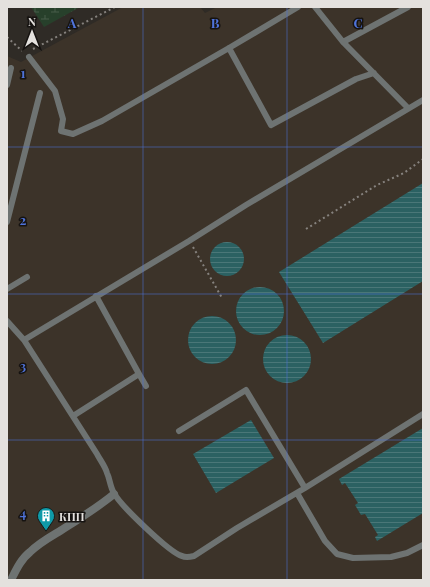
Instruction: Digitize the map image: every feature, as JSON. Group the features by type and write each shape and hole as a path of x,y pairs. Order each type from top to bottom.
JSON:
{"street":[{"path":"11,580 14,572 29,552 96,508 114,494"}],"lane":[{"path":"27,56 55,91 64,119 61,131 73,134 102,121 298,7"},
{"path":"315,7 343,42 408,108"},
{"path":"343,42 405,8"},
{"path":"228,48 271,125 356,79 374,73"},
{"path":"7,85 11,68"},
{"path":"7,222 40,93"},
{"path":"24,340 189,241 246,204 423,100"},
{"path":"7,289 27,277"},
{"path":"96,296 146,386"},
{"path":"7,321 24,340 97,454 107,471 114,494 125,508 148,530 174,552 187,558 201,552 237,528 297,493 423,414"},
{"path":"73,416 139,374"},
{"path":"179,431 246,390 305,488"},
{"path":"297,493 325,541 337,554 353,558 391,557 407,553 423,545"}],"path":[{"path":"7,37 27,56 115,7"},
{"path":"306,229 377,185 404,173 423,159"},
{"path":"189,241 222,298"}],"shaded area":[{"path":"123,7 200,7 205,13 217,7 423,7 423,580 7,580 7,56 21,62"}],"green space":[{"path":"31,7 80,7 44,27"}],"water":[{"path":"423,183 423,281 323,343 279,272"},
{"path":"224,242 230,242 239,247 243,253 243,265 239,271 230,276 224,276 215,271 210,262 210,256 215,247"},
{"path":"260,287 269,289 277,294 282,302 284,311 282,320 277,328 269,333 260,335 251,333 243,328 238,320 236,311 238,302 243,294 251,289"},
{"path":"212,316 221,318 229,323 234,331 236,340 234,349 229,357 221,362 212,364 203,362 195,357 190,349 188,340 190,331 195,323 203,318"},
{"path":"287,335 296,337 304,342 309,350 311,359 309,368 304,376 296,381 287,383 278,381 270,376 265,368 263,359 265,350 270,342 278,337"},
{"path":"251,420 274,458 216,493 193,454"},
{"path":"423,428 423,513 377,541 375,537 378,535 365,514 361,515 355,505 358,503 345,483 342,485 339,479"}],"place":[{"name":"КПП","path":"46,531"}]}
